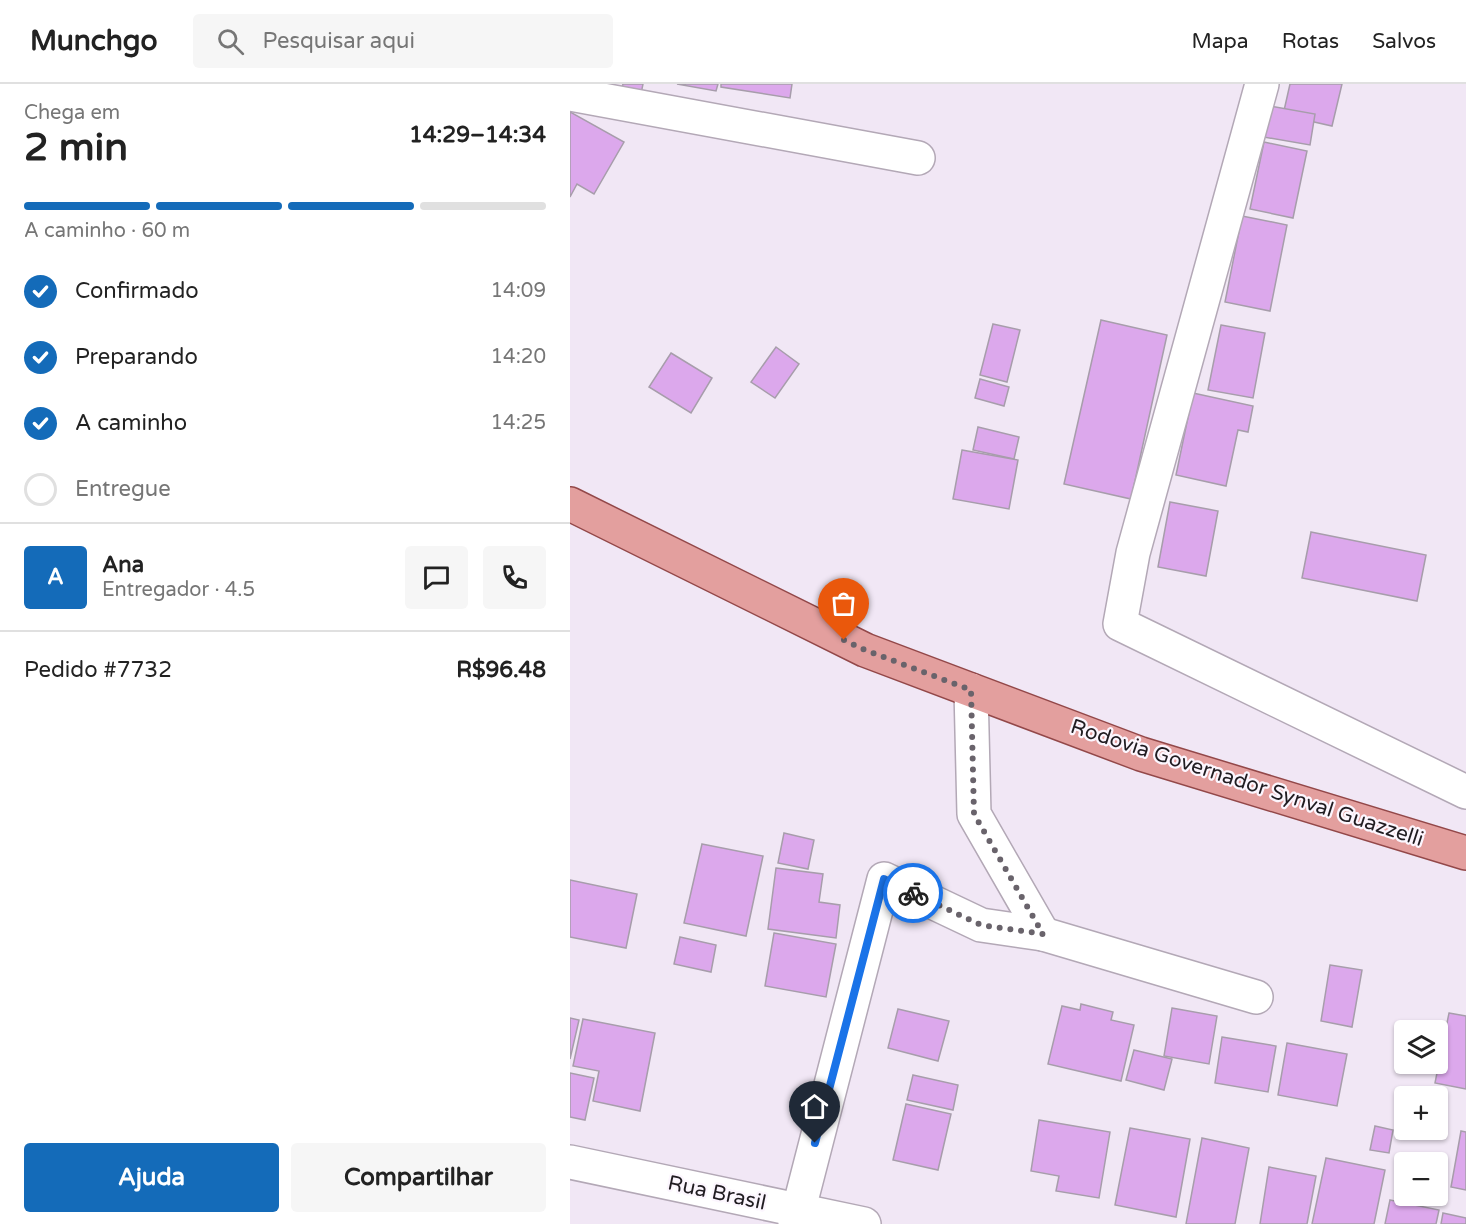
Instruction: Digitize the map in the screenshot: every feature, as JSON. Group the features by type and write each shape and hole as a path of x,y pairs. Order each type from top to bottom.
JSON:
{"main road":[{"name":"Rodovia Governador Synval Guazzelli","path":"570,504 865,650 1141,753 1466,853"}],"street":[{"path":"1262,84 1133,553 1120,624 1466,792"},
{"path":"570,94 918,158"},
{"path":"971,690 974,814 1043,934"},
{"path":"796,1217 884,879 981,925 1043,934 1256,997"},
{"name":"Rua Brasil","path":"570,1162 796,1217 864,1224"}],"building":[{"path":"623,84 643,84 641,94 621,91"},
{"path":"677,84 718,84 716,91"},
{"path":"721,84 792,84 790,98 721,87"},
{"path":"1290,84 1342,84 1332,126 1283,115"},
{"path":"1264,105 1315,114 1310,145 1258,136"},
{"path":"570,112 624,142 594,194 577,184 570,197"},
{"path":"1264,142 1307,151 1293,218 1250,209"},
{"path":"1242,216 1287,225 1270,311 1225,302"},
{"path":"1101,320 1167,335 1131,499 1064,484"},
{"path":"993,324 1020,330 1007,382 980,375"},
{"path":"1221,325 1265,333 1253,398 1208,390"},
{"path":"776,347 799,364 775,398 751,382"},
{"path":"671,353 712,378 691,413 649,387"},
{"path":"980,379 1009,387 1004,406 975,398"},
{"path":"1193,393 1253,406 1248,432 1238,430 1226,486 1176,475"},
{"path":"978,427 1019,437 1014,459 973,450"},
{"path":"962,450 1018,460 1009,509 953,499"},
{"path":"1170,502 1218,511 1206,576 1158,567"},
{"path":"1311,532 1426,555 1417,601 1302,578"},
{"path":"784,833 814,840 808,869 778,863"},
{"path":"702,844 763,856 746,936 684,923"},
{"path":"776,868 823,874 819,902 840,905 836,938 768,929"},
{"path":"570,880 637,894 626,948 570,937"},
{"path":"774,933 836,944 826,997 765,986"},
{"path":"680,937 716,945 711,972 674,964"},
{"path":"1330,965 1362,970 1352,1027 1321,1021"},
{"path":"1081,1004 1113,1012 1111,1020 1134,1025 1121,1081 1048,1064 1062,1006 1080,1010"},
{"path":"1172,1008 1217,1016 1209,1064 1164,1056"},
{"path":"898,1009 949,1021 938,1061 888,1048"},
{"path":"1449,1013 1466,1016 1466,1089 1435,1083 1437,1074 1448,1074"},
{"path":"570,1018 579,1020 570,1059"},
{"path":"583,1019 655,1033 640,1111 593,1101 599,1071 573,1066"},
{"path":"1222,1037 1276,1046 1268,1092 1215,1083"},
{"path":"1287,1043 1347,1054 1337,1106 1278,1095"},
{"path":"1134,1050 1172,1059 1164,1090 1126,1080"},
{"path":"570,1073 594,1078 585,1120 570,1117"},
{"path":"913,1075 958,1085 953,1110 907,1100"},
{"path":"906,1104 951,1114 938,1170 893,1160"},
{"path":"1039,1120 1110,1132 1099,1198 1056,1191 1059,1176 1031,1171"},
{"path":"1375,1126 1393,1130 1389,1153 1370,1150"},
{"path":"1130,1128 1190,1139 1176,1217 1115,1205"},
{"path":"1461,1131 1466,1132 1466,1190 1451,1187"},
{"path":"1202,1138 1249,1148 1235,1224 1186,1224"},
{"path":"1326,1158 1385,1170 1374,1224 1312,1224"},
{"path":"1269,1167 1316,1176 1307,1224 1260,1224"},
{"path":"1390,1200 1394,1201 1394,1206 1419,1206 1439,1210 1436,1224 1385,1224"},
{"path":"1443,1213 1466,1218 1466,1224 1441,1224"}],"way so far":[{"path":"844,640 971,690 974,814 1043,934 981,925 913,893"}],"route":[{"path":"815,1143 884,879 913,893"}]}
